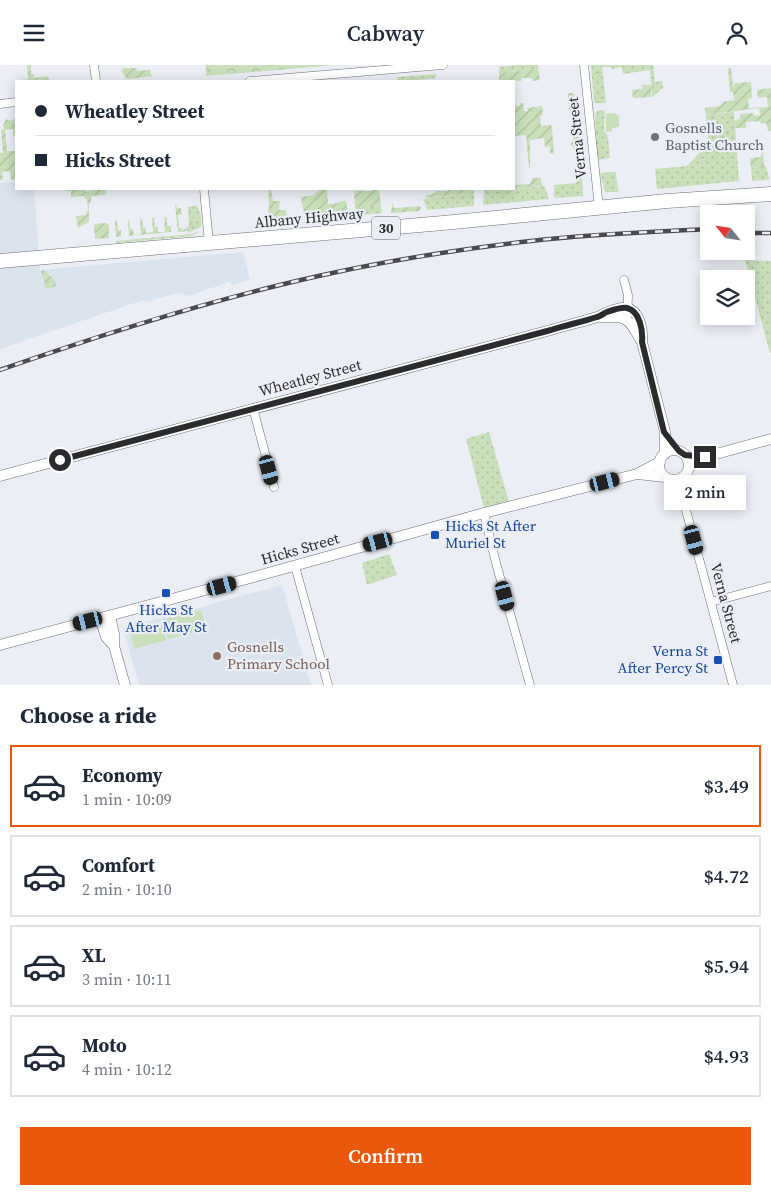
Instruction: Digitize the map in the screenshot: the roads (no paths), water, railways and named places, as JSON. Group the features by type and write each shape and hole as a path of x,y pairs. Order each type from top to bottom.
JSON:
{"highway":[{"name":"Albany Highway","path":"0,261 771,193"}],"street":[{"path":"94,65 96,80"},
{"path":"262,80 443,65"},
{"name":"Verna Street","path":"584,65 599,208"},
{"path":"0,104 15,102"},
{"path":"204,190 209,243"},
{"path":"624,280 628,295 627,319"},
{"path":"628,308 634,312 643,332 642,342 664,432 663,458 660,470 669,478 677,480 705,457 771,439"},
{"name":"Wheatley Street","path":"0,476 599,316 607,312 628,308"},
{"path":"599,316 627,319 642,342"},
{"path":"253,408 274,487"},
{"path":"664,432 689,463 687,471"},
{"path":"663,458 672,451 705,457"},
{"name":"Hicks Street","path":"0,645 484,513 638,474 663,458"},
{"name":"Verna Street","path":"683,499 687,471"},
{"name":"Hicks Street","path":"638,474 669,478"},
{"name":"Verna Street","path":"669,478 683,499 733,685"},
{"path":"484,513 530,685"},
{"path":"295,566 328,685"},
{"path":"710,602 771,586"},
{"path":"105,617 114,634 114,646 125,685"}],"railway":[{"path":"0,370 120,330 200,306 282,284 349,270 426,255 531,241 700,229"},
{"path":"755,233 771,233"}],"place":[{"name":"Gosnells Baptist Church","path":"655,137"},
{"name":"Hicks St After Muriel St","path":"435,535"},
{"name":"Hicks St After May St","path":"166,593"},
{"name":"Gosnells Primary School","path":"217,656"},
{"name":"Verna St After Percy St","path":"718,660"}]}
